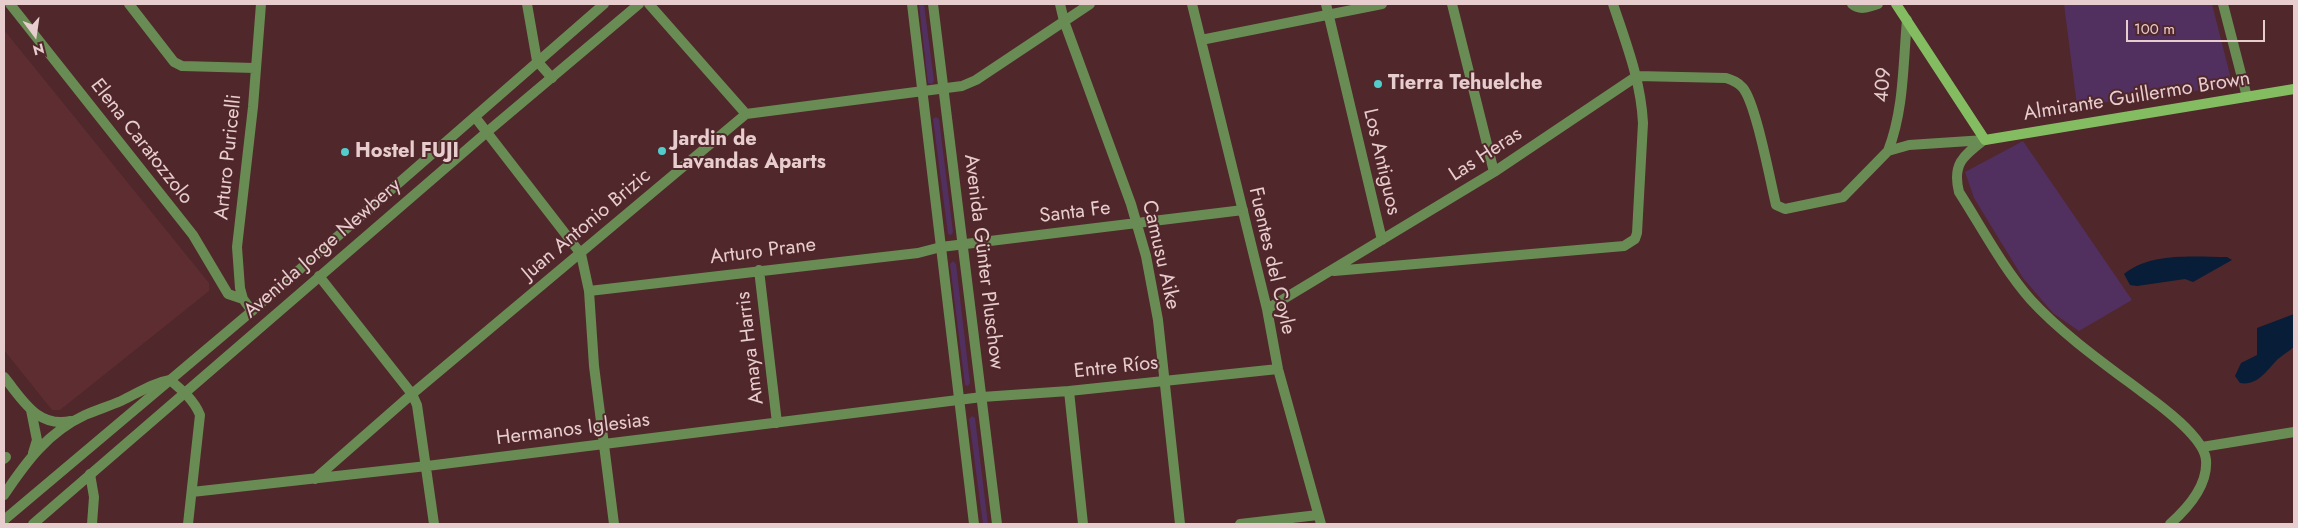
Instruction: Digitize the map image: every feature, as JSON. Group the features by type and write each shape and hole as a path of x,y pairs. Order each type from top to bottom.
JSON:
{"main road":[{"path":"1896,4 1985,140"},
{"name":"Almirante Guillermo Brown","path":"1985,140 2294,89"}],"street":[{"path":"4,7 9,4"},
{"name":"Elena Caratozzolo","path":"9,4 193,235 228,294 243,299"},
{"path":"129,4 174,62 182,66 256,68"},
{"path":"527,4 537,61 552,78"},
{"name":"Avenida Jorge Newbery","path":"4,520 252,311 604,4"},
{"name":"Avenida Jorge Newbery","path":"33,524 486,132 639,4"},
{"path":"649,4 746,114 944,90 971,83 1090,4"},
{"name":"Avenida Günter Pluschow","path":"912,4 974,524"},
{"name":"Avenida Günter Pluschow","path":"933,4 997,524"},
{"name":"Camusu Aike","path":"1060,4 1064,21 1138,223 1158,320 1180,524"},
{"name":"Fuentes del Coyle","path":"1192,4 1268,309 1278,369 1319,520"},
{"name":"Los Antiguos","path":"1326,4 1382,240"},
{"path":"1201,40 1382,4"},
{"path":"1452,4 1494,172"},
{"path":"1330,272 1624,246 1635,239 1637,233 1644,123 1637,76 1613,4"},
{"path":"1852,4 1856,8 1866,8 1878,4"},
{"path":"2223,4 2247,96"},
{"name":"Arturo Puricelli","path":"252,311 243,299 238,272 238,233 256,68 259,5"},
{"name":"409","path":"1888,151 1899,111 1907,20"},
{"path":"1637,76 1733,80 1742,86 1751,105 1776,204 1785,209 1843,197 1888,151 1909,145 1985,140"},
{"name":"Las Heras","path":"1268,309 1494,172 1637,76"},
{"name":"Juan Antonio Brizic","path":"315,479 412,394 746,114"},
{"path":"475,117 581,254 586,271 592,351 614,524"},
{"path":"1985,140 1967,153 1958,165 1956,180 1959,192 2019,285 2050,318 2103,363 2171,413 2202,447 2206,460 2198,490 2190,504 2170,524"},
{"name":"Santa Fe","path":"941,248 1243,210"},
{"name":"Arturo Prane","path":"588,291 918,253 941,248"},
{"name":"Amaya Harris","path":"759,270 777,423"},
{"path":"319,276 412,394 417,406 434,524"},
{"name":"Entre Ríos","path":"959,401 982,397 1069,391 1278,369"},
{"path":"4,377 31,410 50,423 75,420"},
{"path":"4,495 32,454 48,439 75,420 124,399 156,382 170,380 185,392 196,406 200,415 188,524"},
{"path":"1069,391 1083,524"},
{"name":"Hermanos Iglesias","path":"192,492 427,466 959,401"},
{"path":"31,410 37,440 32,454"},
{"path":"2202,447 2294,432"},
{"path":"90,474 94,497 92,524"},
{"path":"1240,524 1319,520"}],"shaded area":[{"path":"919,4 924,4 934,81 932,84 928,83"},
{"path":"2064,4 2212,4 2231,79 2224,87 2077,106"},
{"path":"4,30 209,283 209,291 60,410 52,410 4,350"},
{"path":"936,117 939,119 953,232 951,235 948,234 933,119"},
{"path":"2023,141 2132,300 2079,331 2053,313 2023,278 1974,198 1965,172"},
{"path":"953,261 956,264 970,383 968,386 965,385 950,264"},
{"path":"972,416 975,418 988,524 983,524 969,419"}],"water":[{"path":"2173,257 2227,257 2232,260 2193,282 2185,279 2137,286 2130,285 2124,274 2147,262 2160,259"},
{"path":"2294,314 2294,347 2278,359 2257,380 2240,383 2235,376 2241,363 2257,355 2257,328"}],"place":[{"name":"Tierra Tehuelche","path":"1378,84"},
{"name":"Jardin de Lavandas Aparts","path":"662,151"},
{"name":"Hostel FUJI","path":"345,152"}]}
